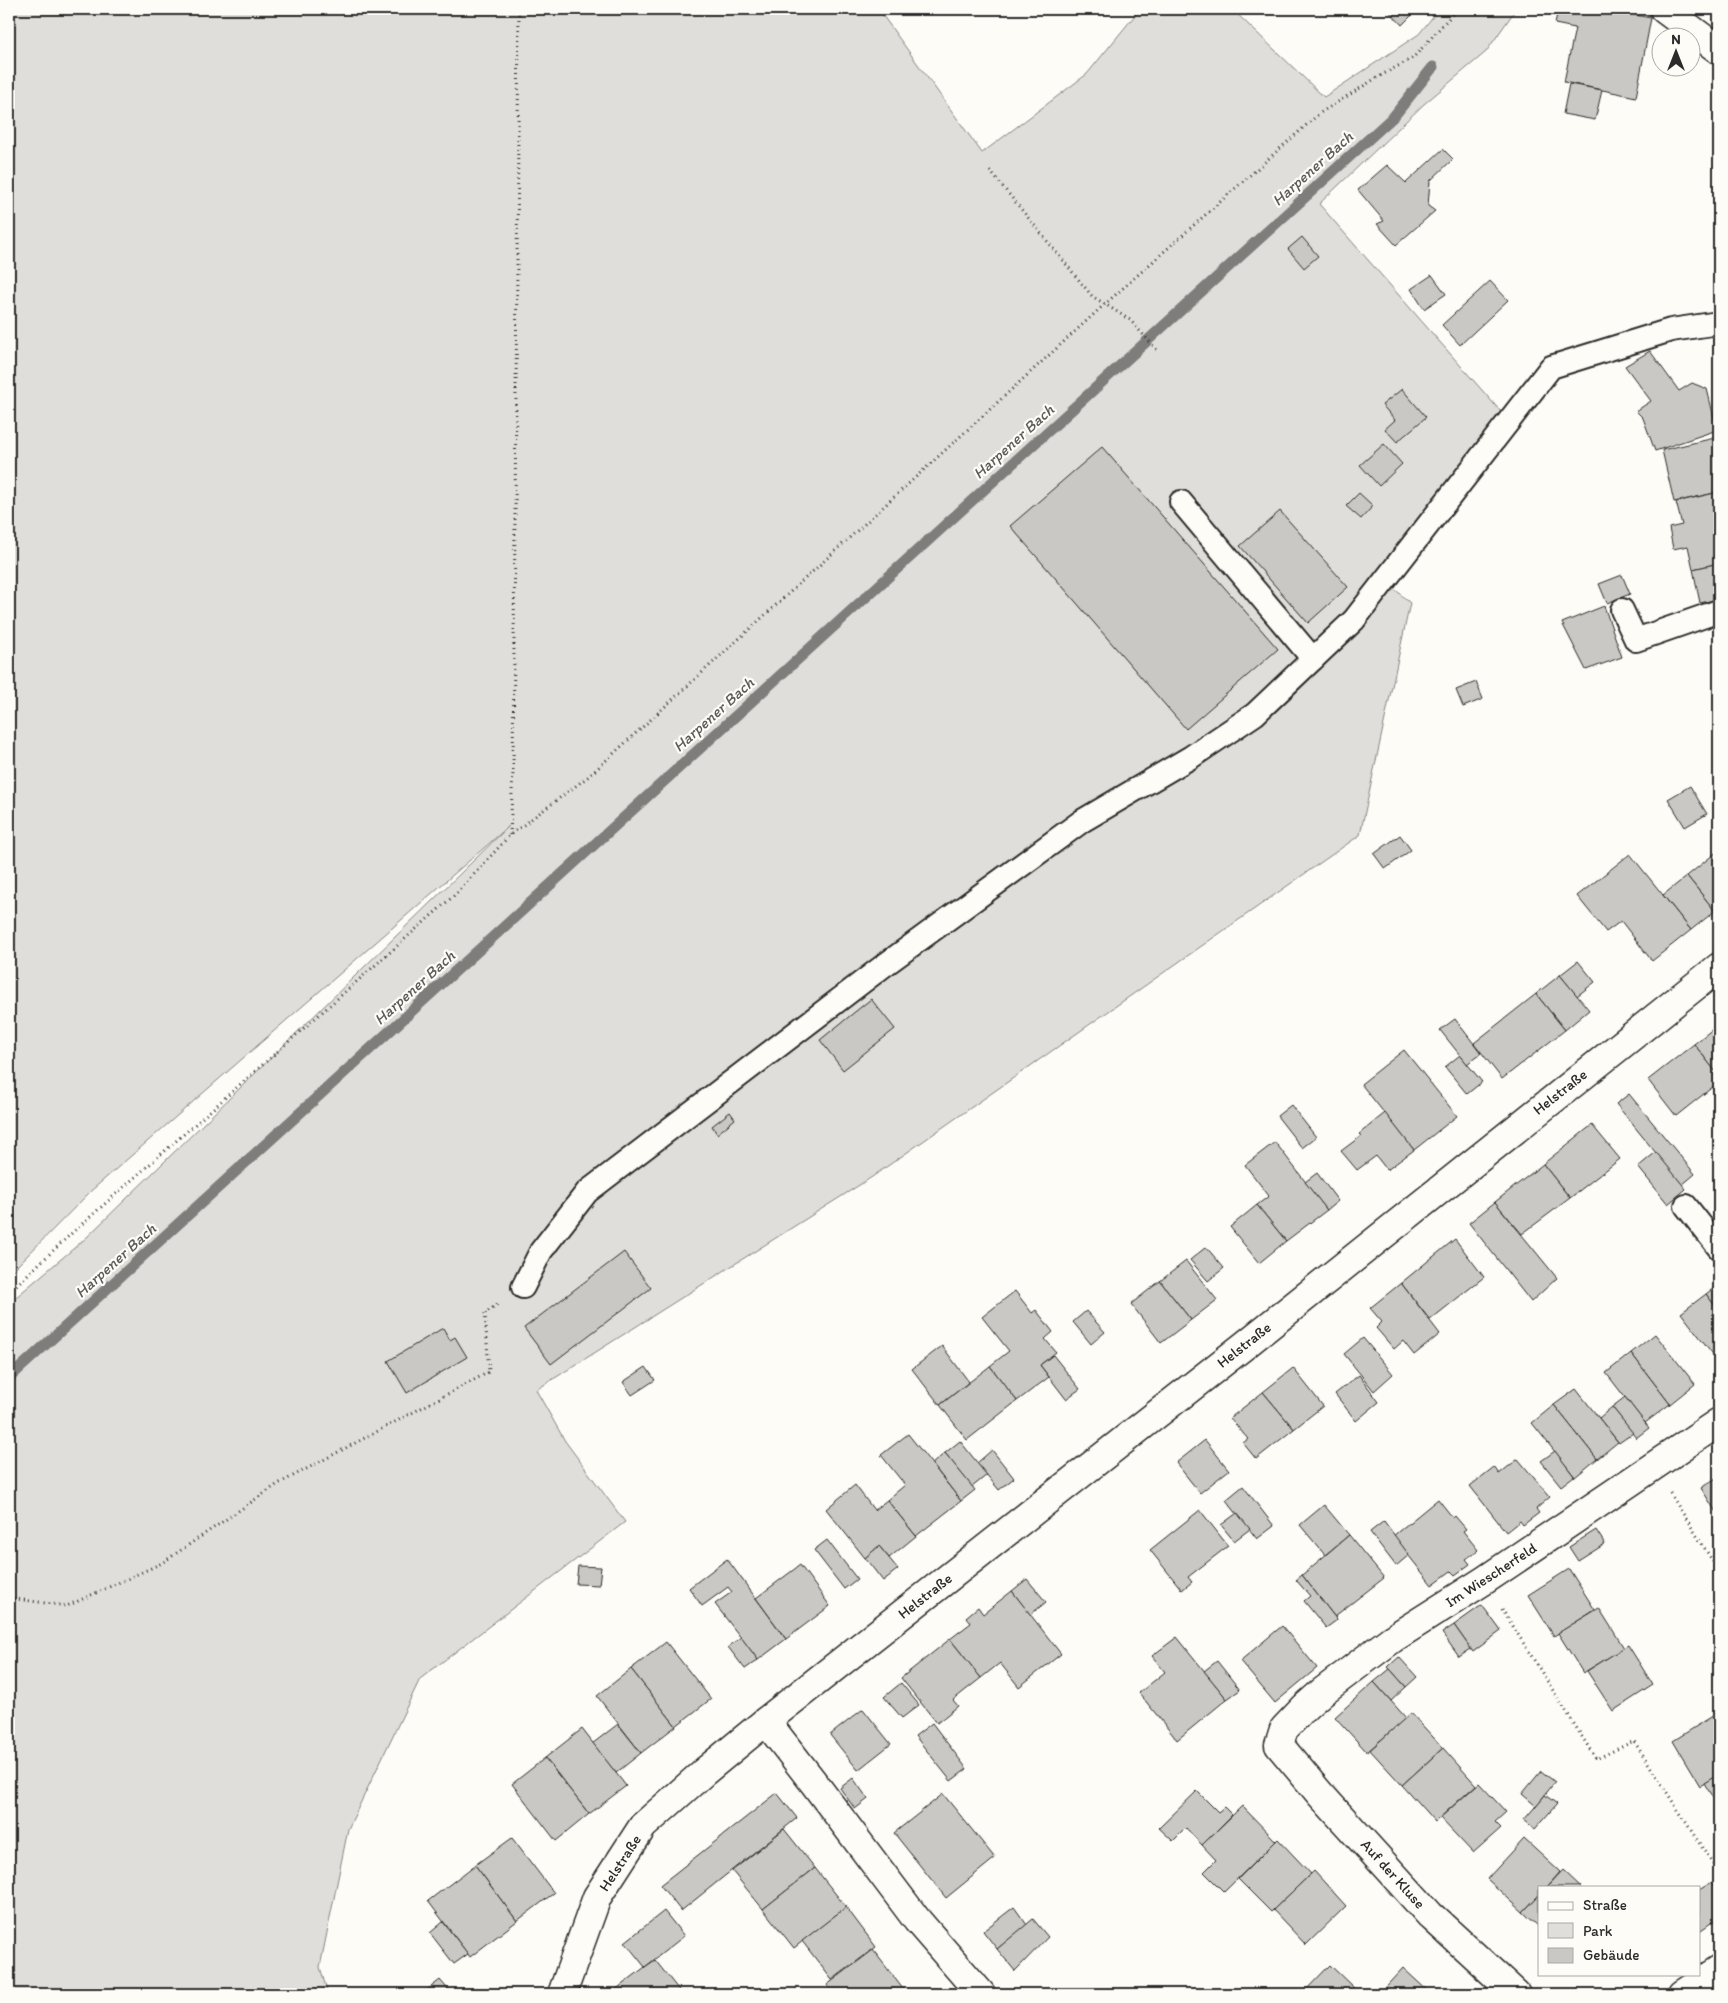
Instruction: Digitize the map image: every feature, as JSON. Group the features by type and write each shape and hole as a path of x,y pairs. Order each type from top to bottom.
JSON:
{"street":[{"path":"1664,9 1719,50"},
{"name":"Helstraße","path":"562,1994 597,1897 643,1826 704,1772 766,1722 1245,1345 1719,967"},
{"name":"Im Wiescherfeld","path":"1279,1745 1284,1730 1322,1692 1392,1639 1485,1580 1719,1422"},
{"path":"766,1722 917,1920 981,1994"},
{"name":"Auf der Kluse","path":"1279,1745 1320,1794 1430,1915 1516,1994"},
{"path":"1683,1994 1719,1970"}],"lane":[{"path":"523,1287 541,1251 587,1192 882,967 1082,821 1190,758 1254,714 1354,620 1551,366 1671,330 1719,323"},
{"path":"1181,502 1313,659"},
{"path":"1622,610 1636,640 1719,611"},
{"path":"1686,1206 1719,1248"}],"path":[{"path":"510,835 513,762 520,9"},
{"path":"9,1292 73,1232 457,893 510,835 589,776 1104,305 1320,113 1413,58 1457,9"},
{"path":"990,171 1092,296 1130,320 1158,351"},
{"path":"9,1598 67,1606 162,1563 278,1484 489,1372 485,1313 523,1287"},
{"path":"1653,1466 1719,1571"},
{"path":"1485,1580 1596,1759 1634,1741 1719,1874"}],"green space":[{"path":"9,9 878,9 982,153 1087,74 1140,9 1232,9 1324,97 1419,34 1439,9 1516,9 1486,52 1424,104 1319,204 1509,421 1386,581 1410,603 1360,835 872,1177 536,1390 565,1441 625,1522 420,1679 348,1829 320,1967 328,1994 9,1994 9,1303 86,1238 509,826 92,1190 9,1274"}],"building":[{"path":"1387,9 1408,9 1413,14 1402,25"},
{"path":"1558,9 1604,9 1651,18 1636,97 1564,82 1575,28 1555,24"},
{"path":"1569,84 1602,90 1595,120 1563,114"},
{"path":"1443,149 1453,159 1430,181 1428,206 1435,211 1396,245 1377,224 1384,221 1358,190 1387,165 1406,183"},
{"path":"1302,237 1318,256 1304,268 1288,249"},
{"path":"1432,275 1446,294 1424,309 1411,289"},
{"path":"1490,281 1508,300 1460,345 1442,325"},
{"path":"1650,351 1679,391 1692,383 1707,389 1717,430 1655,451 1643,418 1636,411 1651,401 1625,366"},
{"path":"1402,389 1426,417 1397,442 1385,429 1395,420 1382,405"},
{"path":"1719,437 1719,492 1674,502 1662,450"},
{"path":"1384,444 1402,464 1379,486 1360,465"},
{"path":"1102,447 1278,649 1186,729 1010,526"},
{"path":"1719,492 1719,563 1693,569 1688,546 1673,549 1669,528 1682,525 1676,502"},
{"path":"1359,493 1373,506 1361,519 1346,506"},
{"path":"1280,511 1348,587 1308,623 1240,546"},
{"path":"1719,563 1719,599 1700,603 1693,569"},
{"path":"1622,575 1630,594 1607,603 1599,584"},
{"path":"1604,606 1622,657 1586,670 1562,623"},
{"path":"1476,682 1483,699 1463,707 1456,690"},
{"path":"1690,786 1707,814 1685,827 1668,799"},
{"path":"1400,835 1411,850 1385,869 1374,854"},
{"path":"1719,850 1719,908 1715,911 1687,876"},
{"path":"1630,854 1691,930 1652,961 1621,921 1606,932 1577,896"},
{"path":"1687,876 1715,911 1691,930 1663,895"},
{"path":"1578,961 1595,982 1577,996 1560,975"},
{"path":"1560,975 1589,1010 1565,1030 1536,994"},
{"path":"1536,994 1565,1030 1502,1079 1474,1043"},
{"path":"871,999 895,1029 843,1070 820,1040"},
{"path":"1455,1019 1481,1053 1467,1064 1440,1030"},
{"path":"1719,1024 1719,1076 1694,1044"},
{"path":"1694,1044 1719,1076 1719,1082 1676,1116 1648,1080"},
{"path":"1404,1050 1457,1116 1414,1150 1361,1084"},
{"path":"1460,1055 1482,1082 1467,1094 1445,1067"},
{"path":"1629,1094 1695,1174 1682,1185 1616,1104"},
{"path":"1291,1105 1316,1137 1302,1148 1277,1116"},
{"path":"730,1112 735,1119 717,1134 712,1126"},
{"path":"1385,1113 1414,1150 1387,1170 1376,1156 1357,1170 1341,1151 1361,1136 1359,1134"},
{"path":"1592,1125 1620,1159 1570,1198 1543,1164"},
{"path":"1275,1142 1327,1210 1286,1241 1257,1205 1269,1196 1245,1165"},
{"path":"1656,1152 1686,1189 1668,1204 1638,1167"},
{"path":"1543,1164 1570,1198 1522,1234 1495,1202"},
{"path":"1317,1173 1338,1201 1327,1210 1305,1182"},
{"path":"1495,1202 1557,1278 1531,1302 1469,1223"},
{"path":"1257,1205 1286,1241 1259,1263 1230,1227"},
{"path":"1455,1239 1484,1277 1430,1320 1401,1283"},
{"path":"1206,1247 1224,1268 1208,1281 1190,1260"},
{"path":"624,1252 651,1288 551,1364 524,1328"},
{"path":"1186,1261 1217,1300 1191,1320 1160,1281"},
{"path":"1160,1281 1191,1320 1161,1343 1131,1304"},
{"path":"1401,1283 1440,1334 1414,1355 1403,1341 1394,1349 1376,1328 1382,1322 1370,1308"},
{"path":"1719,1284 1719,1311 1706,1294"},
{"path":"1015,1291 1032,1313 1036,1310 1053,1332 1045,1339 1056,1352 1040,1365 1049,1377 1017,1401 990,1366 1009,1351 982,1317"},
{"path":"1706,1294 1719,1311 1719,1362 1681,1313"},
{"path":"1086,1311 1105,1332 1091,1344 1073,1322"},
{"path":"443,1328 450,1340 455,1337 467,1357 407,1393 388,1361"},
{"path":"1655,1334 1695,1384 1670,1404 1631,1353"},
{"path":"1363,1338 1393,1374 1374,1391 1344,1354"},
{"path":"942,1346 969,1382 940,1405 912,1369"},
{"path":"1631,1353 1670,1404 1645,1423 1606,1373"},
{"path":"1053,1355 1080,1389 1066,1399 1040,1365"},
{"path":"990,1366 1017,1401 967,1440 940,1405"},
{"path":"646,1367 655,1380 632,1395 623,1382"},
{"path":"1293,1368 1323,1406 1294,1429 1263,1392"},
{"path":"1359,1375 1379,1402 1356,1421 1335,1394"},
{"path":"1576,1389 1618,1442 1597,1459 1554,1405"},
{"path":"1263,1392 1294,1429 1256,1459 1243,1443 1248,1439 1230,1418"},
{"path":"1625,1397 1649,1428 1636,1438 1612,1407"},
{"path":"1554,1405 1597,1459 1575,1477 1532,1423"},
{"path":"1612,1407 1633,1433 1619,1443 1599,1418"},
{"path":"908,1434 961,1501 916,1536 887,1500 905,1485 881,1455"},
{"path":"1205,1440 1229,1470 1200,1493 1176,1463"},
{"path":"960,1441 987,1475 972,1487 945,1453"},
{"path":"992,1450 1014,1478 999,1490 977,1463"},
{"path":"1555,1451 1574,1476 1561,1486 1541,1461"},
{"path":"945,1453 975,1490 961,1501 932,1464"},
{"path":"1518,1459 1550,1497 1536,1509 1539,1513 1523,1525 1520,1521 1506,1532 1470,1486 1494,1467 1499,1474"},
{"path":"1719,1476 1719,1517 1701,1488"},
{"path":"855,1485 874,1510 887,1500 916,1536 889,1558 879,1546 865,1558 826,1509"},
{"path":"1243,1486 1274,1526 1257,1539 1226,1500"},
{"path":"1438,1499 1453,1518 1455,1516 1466,1529 1463,1531 1478,1550 1466,1559 1470,1564 1455,1575 1451,1571 1432,1585 1393,1536"},
{"path":"1324,1505 1349,1535 1325,1555 1300,1525"},
{"path":"1200,1510 1228,1546 1188,1577 1192,1582 1182,1590 1150,1550"},
{"path":"1237,1513 1250,1529 1234,1541 1221,1525"},
{"path":"1384,1521 1409,1555 1396,1566 1370,1532"},
{"path":"1596,1530 1605,1544 1578,1561 1569,1547"},
{"path":"1349,1535 1384,1578 1335,1616 1337,1620 1302,1575"},
{"path":"827,1540 857,1579 844,1589 814,1550"},
{"path":"879,1546 898,1569 883,1581 865,1558"},
{"path":"727,1559 786,1639 758,1660 715,1604 732,1592 728,1587 702,1606 689,1588"},
{"path":"800,1565 830,1606 786,1639 756,1598"},
{"path":"578,1566 601,1567 599,1585 576,1584"},
{"path":"1569,1569 1595,1610 1554,1636 1528,1595"},
{"path":"1302,1575 1337,1620 1326,1628 1304,1601 1310,1596 1296,1580"},
{"path":"1027,1579 1046,1602 1030,1615 1012,1591"},
{"path":"1012,1591 1061,1654 1019,1687 1000,1663 981,1678 950,1639 971,1623 966,1617 978,1607 983,1614"},
{"path":"1482,1605 1501,1631 1473,1652 1454,1625"},
{"path":"1599,1608 1624,1648 1583,1673 1558,1633"},
{"path":"1454,1625 1471,1649 1459,1657 1442,1633"},
{"path":"1282,1626 1317,1668 1275,1703 1240,1661"},
{"path":"741,1637 758,1660 745,1669 728,1647"},
{"path":"1177,1637 1227,1699 1177,1740 1139,1693 1165,1672 1152,1656"},
{"path":"950,1639 981,1678 953,1700 958,1706 937,1723 901,1678"},
{"path":"666,1642 711,1699 676,1726 631,1669"},
{"path":"1628,1645 1653,1685 1613,1711 1587,1671"},
{"path":"1399,1657 1417,1677 1406,1687 1388,1667"},
{"path":"1217,1661 1240,1690 1227,1699 1204,1671"},
{"path":"631,1669 676,1726 641,1753 597,1696"},
{"path":"1390,1669 1406,1687 1391,1701 1374,1682"},
{"path":"1374,1682 1406,1718 1367,1752 1335,1717"},
{"path":"901,1683 919,1705 902,1718 884,1697"},
{"path":"863,1709 891,1744 858,1770 830,1735"},
{"path":"1719,1712 1719,1774 1700,1786 1673,1741"},
{"path":"1411,1713 1443,1748 1402,1785 1370,1750"},
{"path":"932,1723 967,1769 951,1781 915,1736"},
{"path":"618,1724 641,1753 616,1773 592,1744"},
{"path":"582,1729 626,1786 589,1814 545,1758"},
{"path":"1443,1748 1476,1785 1435,1822 1402,1785"},
{"path":"545,1758 589,1814 556,1841 512,1784"},
{"path":"1541,1771 1555,1782 1536,1806 1522,1794"},
{"path":"1719,1774 1719,1808 1704,1783"},
{"path":"853,1778 868,1799 855,1809 840,1788"},
{"path":"1479,1783 1506,1812 1495,1822 1501,1828 1473,1853 1440,1818"},
{"path":"1197,1791 1218,1812 1224,1807 1232,1815 1202,1845 1186,1828 1173,1841 1159,1828"},
{"path":"777,1793 797,1818 681,1911 660,1885"},
{"path":"943,1794 995,1858 946,1898 894,1833"},
{"path":"1545,1795 1557,1804 1535,1829 1524,1820"},
{"path":"1242,1806 1276,1841 1224,1892 1204,1872 1216,1860 1202,1845"},
{"path":"784,1829 815,1868 763,1909 732,1871"},
{"path":"512,1838 554,1893 517,1921 475,1865"},
{"path":"1278,1839 1311,1874 1271,1912 1238,1879"},
{"path":"1524,1839 1560,1872 1548,1886 1538,1886 1538,1896 1523,1912 1487,1879"},
{"path":"475,1865 517,1921 470,1957 428,1901"},
{"path":"815,1868 846,1907 794,1948 763,1909"},
{"path":"1563,1870 1580,1886 1548,1886"},
{"path":"1314,1871 1346,1906 1306,1945 1273,1910"},
{"path":"1712,1882 1719,1893 1719,1918 1702,1930 1700,1927 1700,1889"},
{"path":"1538,1896 1538,1926 1523,1912"},
{"path":"846,1907 876,1947 832,1980 802,1941"},
{"path":"1014,1907 1027,1925 997,1949 983,1931"},
{"path":"664,1911 684,1936 645,1967 625,1942"},
{"path":"1033,1919 1048,1937 1015,1971 997,1949"},
{"path":"443,1922 468,1954 454,1964 430,1933"},
{"path":"873,1950 903,1989 896,1994 833,1994 827,1985"},
{"path":"655,1960 682,1994 610,1994 645,1967"},
{"path":"1330,1965 1356,1990 1351,1994 1302,1994"},
{"path":"1403,1968 1431,1994 1379,1994"},
{"path":"440,1980 452,1994 422,1994"}],"waterway":[{"name":"Harpener Bach","path":"9,1378 1394,116 1433,67"}]}
